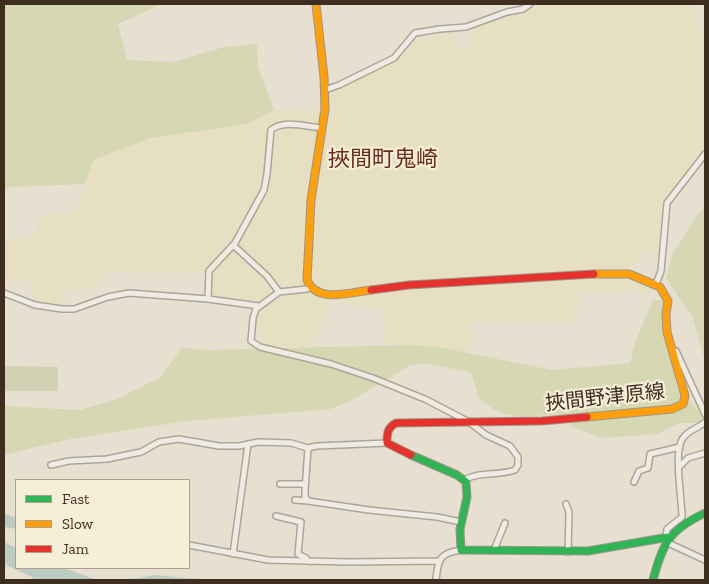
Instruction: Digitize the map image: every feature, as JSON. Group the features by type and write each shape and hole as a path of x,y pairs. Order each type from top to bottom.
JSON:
{"main road":[{"path":"316,4 325,90 322,128 310,208 307,280 310,287 318,293 326,295 409,285 618,273 632,275 656,284"},
{"name":"挾間野津原線","path":"387,444 387,430 396,423 513,422 570,419 678,407 685,402 686,394 668,336 666,314 668,301 660,287 656,284"},
{"path":"387,444 396,450 457,475 467,484 461,522 461,550 568,552 595,550 667,539"},
{"path":"653,580 667,539 681,525 705,513"}],"street":[{"path":"325,90 338,86 394,58 415,33 468,26 506,12 523,9 530,4"},
{"path":"208,299 209,271 233,245 264,190 271,130 285,124 322,128"},
{"path":"656,284 661,271 667,203 705,154"},
{"path":"233,245 267,276 279,292"},
{"path":"310,287 279,292 259,306 253,318 251,341 260,347 331,364 373,378 427,400 469,422 486,435 510,446 518,455 519,462 517,468 507,472 479,474 464,480"},
{"path":"4,293 35,305 68,309 82,307 108,297 129,293 208,299 259,306"},
{"path":"668,336 705,414"},
{"path":"705,422 684,435 680,447 679,467 682,517 667,529 667,539 705,560"},
{"path":"51,465 70,461 107,459 142,452 159,442 173,440 219,446 239,446 258,442 291,443 308,448 317,446 387,444"},
{"path":"233,554 248,444"},
{"path":"634,482 639,471 648,468 650,454 680,447"},
{"path":"308,448 305,484 305,497 308,501"},
{"path":"679,467 688,458 705,453"},
{"path":"280,484 305,484"},
{"path":"295,500 437,517 461,522"},
{"path":"566,504 569,512 568,552"},
{"path":"276,516 300,522 298,554 308,561"},
{"path":"494,550 505,524"},
{"path":"190,545 268,560 440,561"},
{"path":"436,580 440,561 448,552 461,550"}],"shaded area":[{"path":"535,4 695,4 705,46 705,149 665,200 657,259 650,250 640,260 640,263 630,264 630,277 654,286 647,299 633,289 615,292 581,292 574,322 472,323 469,353 386,344 385,312 330,298 313,347 260,347 256,309 253,303 210,297 211,273 108,272 88,289 65,291 64,307 35,302 33,281 4,281 4,240 35,236 38,216 75,213 93,160 151,138 247,124 274,110 321,111 337,89 398,61 415,41 451,31 462,49 470,48 472,28 504,14 520,14"},
{"path":"4,513 15,518 15,529 4,527"},
{"path":"4,542 15,548 15,569 67,569 97,580 34,580 32,577 8,566 4,562"},
{"path":"155,575 207,580 127,580"}],"green space":[{"path":"4,4 162,4 118,24 127,60 174,62 224,47 257,44 258,67 274,110 247,124 151,138 93,160 85,184 12,187 4,190"},
{"path":"705,208 705,361 692,316 666,279 672,255 699,212"},
{"path":"653,300 666,300 663,325 677,389 705,418 701,423 680,423 657,434 602,438 572,427 562,414 519,416 495,410 479,398 471,372 427,364 411,365 351,401 330,409 186,421 70,439 4,455 4,406 79,410 115,400 161,377 182,348 206,350 406,345 438,347 552,370 630,363 636,340"},
{"path":"4,366 58,367 58,391 4,391"}],"traffic: fast":[{"path":"411,455 457,475 466,482 467,497 460,529 461,550 588,551 669,537"},
{"path":"653,580 660,556 669,539 683,525 705,513"}],"traffic: slow":[{"path":"316,4 324,77 325,109 311,200 307,280 318,292 326,294 335,295 371,290"},
{"path":"587,417 672,409 683,404 685,396 667,332 666,314 668,301 660,287 629,274 594,274"}],"traffic: jam":[{"path":"371,290 409,285 594,274"},
{"path":"411,455 387,443 388,432 396,423 542,421 587,417"}],"district":[{"name":"挾間町鬼崎","path":"383,160"}]}
